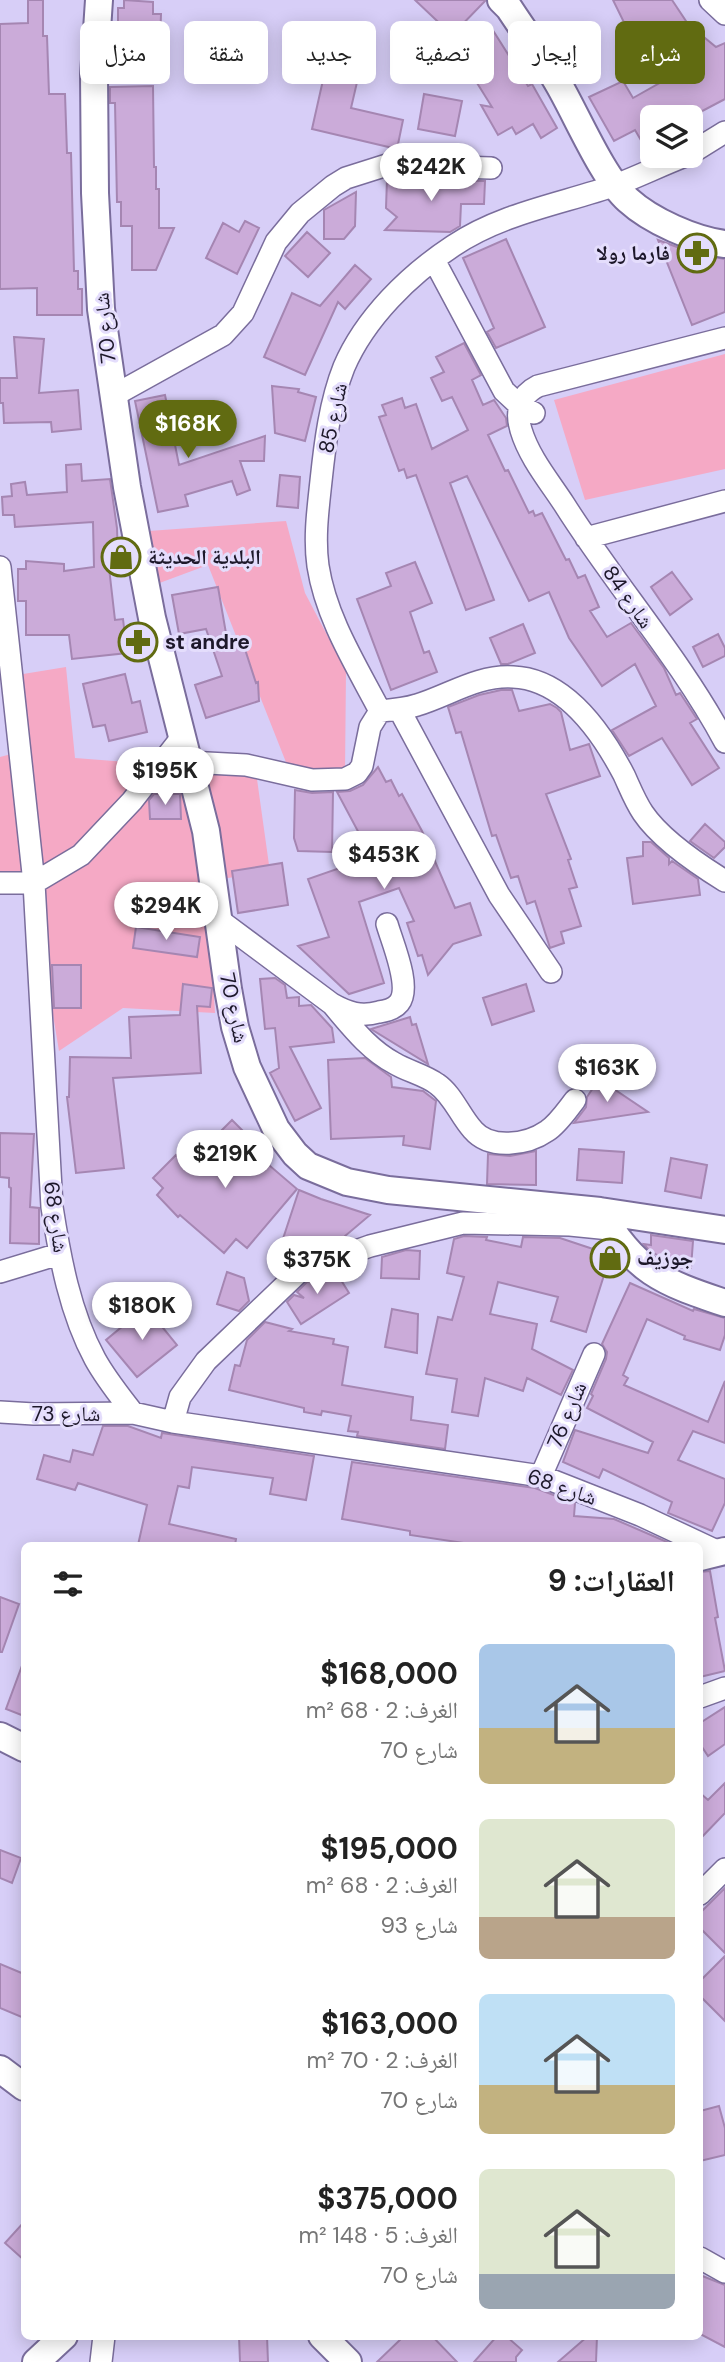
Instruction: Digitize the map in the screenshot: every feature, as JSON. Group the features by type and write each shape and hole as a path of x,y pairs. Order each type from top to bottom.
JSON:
{"street":[{"name":"شارع 70","path":"99,0 94,75 95,193 101,309 127,487 152,618 206,831 235,1027 247,1067 276,1129 308,1166 347,1182 605,1220 725,1230"},
{"path":"501,0 557,81 625,198 640,211 660,222 725,244"},
{"path":"710,0 725,14"},
{"path":"703,146 725,132"},
{"path":"113,396 208,345 234,324 252,298 276,242 300,213 346,178 387,164 491,168"},
{"name":"شارع 85","path":"551,972 499,895 390,710 341,637 326,598 318,565 316,539 322,466 332,410 345,365 359,340 394,294 453,245 491,225 616,185 656,168"},
{"path":"434,260 504,391 526,409"},
{"name":"شارع 84","path":"725,338 551,383 526,409 531,452 586,538 695,692 725,742"},
{"path":"586,538 725,501"},
{"name":"شارع 68","path":"0,567 34,883 52,1207 59,1254 86,1342 107,1379 133,1413 173,1422 541,1476 640,1514 692,1542"},
{"path":"0,883 34,883 81,855 185,749 312,780 345,779 357,773 362,766 370,727 390,710 426,702 477,681 513,677 536,681 570,702 612,753 644,814 674,843 725,881"},
{"path":"218,919 332,1004 348,1013 363,1015 378,1013 398,1004 403,996 402,974 387,924"},
{"path":"332,1004 366,1044 391,1062 437,1083 448,1094 470,1127 484,1139 513,1144 531,1139 547,1131 575,1100"},
{"path":"173,1422 180,1397 206,1361 300,1271 370,1246 463,1223 569,1225 605,1220 634,1258 652,1274 725,1303"},
{"path":"0,1272 59,1254"},
{"name":"شارع 76","path":"541,1476 594,1354"},
{"name":"شارع 73","path":"0,1412 133,1413"},
{"path":"703,1696 725,1688"},
{"path":"0,1736 21,1746"},
{"path":"703,1891 725,1868"},
{"path":"0,2070 21,2085"},
{"path":"703,2260 725,2272"},
{"path":"36,2362 60,2340"},
{"path":"101,2362 104,2340"},
{"path":"326,2340 348,2362"}],"shaded area":[{"path":"725,354 725,469 585,500 554,400"},
{"path":"286,521 305,593 346,671 345,772 293,780 208,565 146,588 135,532"},
{"path":"66,667 75,758 256,772 270,872 207,881 215,1013 123,1008 59,1051 30,876 0,878 0,757 15,753 17,675"}],"building":[{"path":"28,0 43,0 43,36 47,36 49,94 65,94 67,153 71,153 74,271 78,271 78,289 82,289 82,315 37,315 37,288 0,289 0,24 28,23"},
{"path":"124,0 153,2 153,14 161,14 161,21 118,21 118,8 124,8"},
{"path":"415,0 486,0 466,21 437,21"},
{"path":"613,0 672,0 686,21 623,21"},
{"path":"494,32 508,54 508,84 532,84 557,128 541,138 533,124 516,134 512,127 498,135 481,105 492,107 478,84 494,84"},
{"path":"705,38 716,47 725,43 725,99 703,111 703,105 640,105 640,139 635,130 614,141 589,97 617,84 625,84 633,98 658,84 705,84"},
{"path":"322,84 357,84 351,108 403,120 397,149 312,129"},
{"path":"153,86 154,167 156,189 159,189 159,228 174,228 156,270 132,270 132,226 121,226 121,202 117,202 115,103 110,103 110,87"},
{"path":"424,94 462,101 455,136 418,129"},
{"path":"387,179 485,181 484,204 461,204 460,226 450,232 385,230 397,217 386,208"},
{"path":"356,192 355,226 344,239 324,239 324,210"},
{"path":"245,221 259,228 237,274 206,258 223,223 239,232"},
{"path":"307,232 330,253 308,277 285,256"},
{"path":"506,239 545,327 496,348 487,332 494,328 463,258"},
{"path":"658,240 696,254 725,259 725,312 692,325"},
{"path":"355,265 371,279 345,309 338,302 305,375 264,357 292,293 320,306"},
{"path":"14,337 44,339 39,393 78,390 81,429 52,432 51,422 4,423 3,403 0,403 0,378 17,378"},
{"path":"464,343 481,375 472,380 483,405 494,400 506,418 507,426 488,435 529,513 533,511 535,516 542,513 578,578 585,575 599,607 590,611 607,637 631,623 664,668 676,695 680,693 697,719 690,723 719,768 692,785 662,738 629,756 612,730 656,706 635,664 602,686 569,638 549,592 529,601 467,476 450,483 494,600 466,610 416,475 407,478 404,469 399,471 379,417 386,415 382,405 402,398 405,408 416,404 432,449 468,430 452,397 442,401 431,378 444,372 436,357"},
{"path":"272,386 299,389 298,392 316,397 305,441 275,433"},
{"path":"165,395 179,465 265,436 264,461 240,461 250,490 237,495 232,481 185,495 188,506 158,512 135,401"},
{"path":"81,464 82,481 110,479 118,559 108,559 115,620 123,619 127,653 72,659 69,635 26,635 26,601 18,601 18,569 26,569 26,561 64,564 64,571 94,567 93,522 15,527 14,515 3,515 2,497 12,496 11,484 25,482 27,495 67,492 66,465"},
{"path":"280,475 300,477 298,508 277,506"},
{"path":"415,562 432,603 410,612 424,653 429,651 437,672 391,690 357,599 391,586 386,573"},
{"path":"672,572 692,599 670,615 651,587"},
{"path":"218,587 228,645 242,640 256,683 258,682 259,701 206,718 195,685 222,676 206,629 179,634 172,595"},
{"path":"523,624 535,653 508,664 501,664 490,638"},
{"path":"718,634 725,648 725,656 703,667 693,647"},
{"path":"125,674 132,703 140,701 147,732 109,741 105,725 93,727 83,684"},
{"path":"501,690 512,690 519,711 550,704 557,708 561,712 570,750 589,744 600,776 546,794 571,859 568,860 577,887 569,889 581,926 561,932 564,943 550,948 535,901 527,904 518,876 511,878 496,835 492,836 461,732 456,733 448,707"},
{"path":"378,767 386,782 391,780 399,796 402,794 422,831 455,908 470,903 481,935 453,944 428,975 422,955 418,956 407,923 414,921 399,888 359,902 384,983 349,994 298,946 329,937 308,879 383,853 369,852 337,792 350,791 363,785"},
{"path":"295,790 312,793 333,792 332,852 298,851 294,838"},
{"path":"154,794 180,794 181,819 150,819 149,800"},
{"path":"705,824 725,842 725,847 714,858 690,841"},
{"path":"643,842 651,842 669,858 669,864 672,861 698,879 700,895 633,904 627,858 643,856"},
{"path":"282,863 288,905 238,913 232,871"},
{"path":"136,927 200,937 197,957 133,948"},
{"path":"52,965 81,965 81,1008 54,1008"},
{"path":"275,978 285,985 287,998 299,997 299,1006 311,1005 332,1028 334,1042 290,1047 321,1108 295,1121 270,1073 279,1068 275,1028 265,1029 260,979"},
{"path":"183,984 212,988 210,1007 197,1006 201,1073 113,1078 124,1168 76,1173 67,1097 70,1057 131,1058 129,1017 180,1015"},
{"path":"526,984 534,1011 492,1025 483,998"},
{"path":"410,1017 412,1025 416,1024 428,1064 371,1029"},
{"path":"365,1058 391,1077 392,1087 423,1091 436,1101 430,1149 403,1145 404,1136 331,1139 328,1060"},
{"path":"599,1079 648,1112 574,1123 586,1107 587,1097"},
{"path":"232,1120 254,1142 249,1148 297,1189 247,1248 236,1239 224,1253 180,1215 178,1217 157,1195 163,1188 153,1178 176,1155 187,1165"},
{"path":"0,1133 34,1134 30,1207 39,1208 39,1244 10,1243 11,1188 9,1178 0,1177"},
{"path":"579,1149 624,1152 622,1183 577,1180"},
{"path":"536,1151 536,1185 487,1184 488,1154 510,1156"},
{"path":"671,1158 707,1165 701,1198 665,1191"},
{"path":"299,1190 370,1215 345,1236 344,1240 298,1258 279,1251"},
{"path":"651,1235 693,1241 691,1268 675,1267 648,1249 644,1244 651,1245"},
{"path":"464,1236 487,1237 486,1240 521,1247 523,1237 560,1238 611,1255 607,1268 594,1267 605,1272 586,1332 551,1321 558,1297 498,1282 490,1314 537,1324 532,1349 573,1370 561,1395 527,1378 523,1391 485,1378 478,1416 452,1412 457,1379 426,1374 438,1317 452,1320 464,1277 447,1273 454,1239"},
{"path":"406,1250 420,1251 419,1279 381,1278 382,1257"},
{"path":"227,1272 244,1278 249,1301 239,1311 217,1304"},
{"path":"336,1272 349,1293 301,1324 287,1302 294,1295 304,1298 297,1292 307,1282"},
{"path":"630,1283 693,1311 694,1309 725,1318 725,1335 720,1350 684,1339 685,1336 647,1319 623,1375 628,1378 624,1385 708,1422 725,1381 725,1443 693,1431 678,1460 725,1479 725,1503 712,1531 668,1513 672,1502 603,1469 599,1478 563,1462 575,1430 648,1453 653,1442 587,1408 606,1359 607,1352 602,1344"},
{"path":"146,1307 177,1345 137,1377 106,1340"},
{"path":"392,1309 418,1314 417,1353 385,1347"},
{"path":"265,1322 292,1329 289,1331 334,1339 333,1344 348,1347 342,1385 413,1397 411,1420 448,1425 445,1449 357,1436 358,1432 348,1431 351,1416 322,1411 321,1415 304,1412 304,1408 229,1390 235,1365 240,1366 247,1340"},
{"path":"103,1426 128,1426 161,1438 162,1433 314,1456 306,1500 270,1494 273,1478 192,1467 189,1488 178,1486 169,1524 236,1539 236,1542 139,1542 147,1505 78,1483 75,1490 37,1479 44,1455 70,1462 73,1450 93,1455"},
{"path":"352,1462 535,1488 575,1503 574,1516 614,1519 667,1542 457,1542 410,1535 410,1531 342,1519"},
{"path":"710,1571 725,1671 703,1676 703,1572"},
{"path":"0,1597 19,1604 2,1652 0,1652"},
{"path":"21,1668 21,1715 6,1709"},
{"path":"725,1707 725,1744 708,1756 703,1748 703,1721"},
{"path":"725,1783 725,1813 703,1836 703,1796 708,1800"},
{"path":"0,1850 21,1858 12,1883 0,1878"},
{"path":"725,1888 725,1953 703,1931 703,1910"},
{"path":"725,1956 725,2021 703,1999 703,1978"},
{"path":"0,1964 21,1973 21,2017 0,2008"},
{"path":"719,2106 725,2128 725,2155 703,2160 703,2110"},
{"path":"21,2225 21,2257 5,2243"},
{"path":"703,2276 725,2285 725,2347 703,2336"},
{"path":"239,2340 267,2340 268,2362 240,2362"},
{"path":"400,2340 436,2340 457,2362 377,2362"},
{"path":"493,2340 511,2340 522,2350 516,2357 516,2362 474,2362"},
{"path":"583,2340 597,2340 596,2362 558,2362"}],"place":[{"name":"فارما رولا","path":"697,253"},
{"name":"البلدية الحديثة","path":"121,557"},
{"name":"st andre","path":"138,642"},
{"name":"جوزيف","path":"610,1258"}]}
